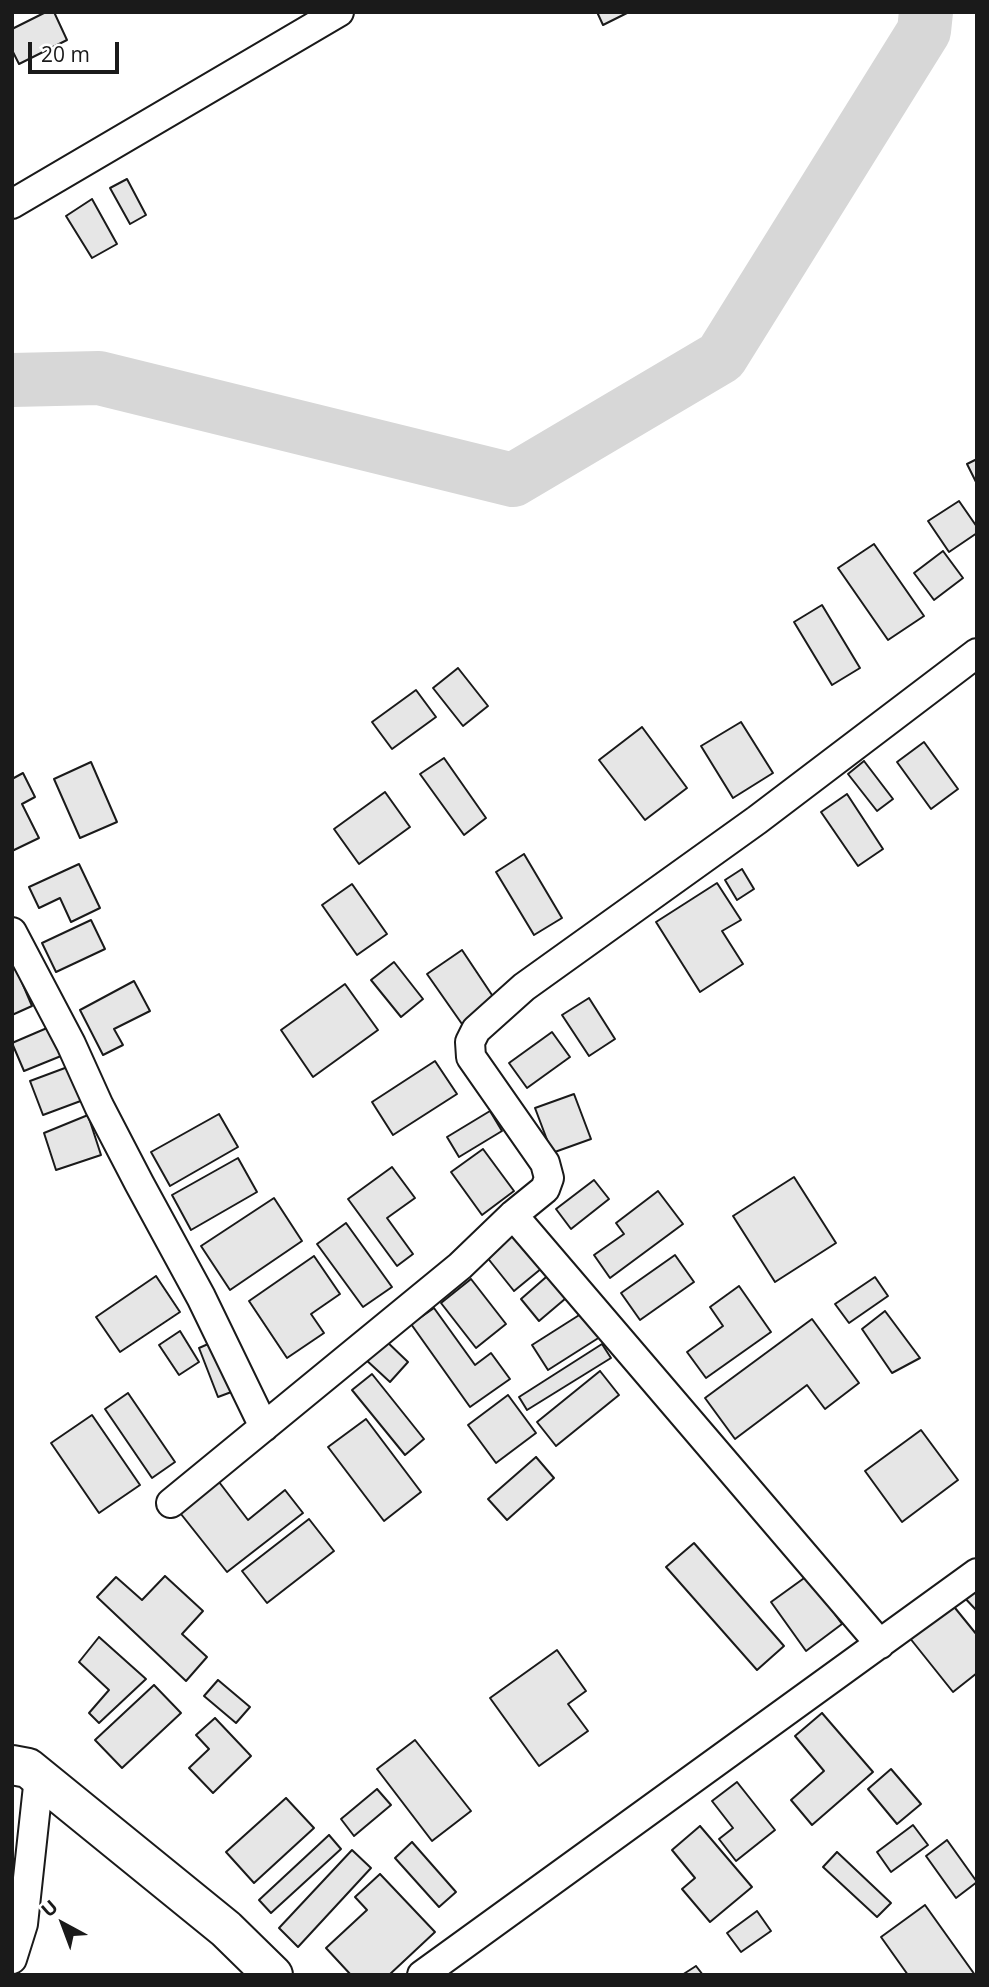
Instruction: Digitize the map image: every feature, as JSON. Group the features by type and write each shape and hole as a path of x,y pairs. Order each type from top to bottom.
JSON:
{"street":[{"path":"12,204 339,12"},
{"path":"171,1503 460,1266 513,1215 545,1189 549,1178 537,1148 471,1057 470,1042 476,1030 524,987 757,821 977,653"},
{"path":"12,932 71,1044 99,1106 201,1297 264,1427"},
{"path":"513,1215 880,1644"},
{"path":"422,1975 977,1573"},
{"path":"12,1959 23,1924 26,1770"},
{"path":"26,1770 226,1929 274,1975"}],"building":[{"path":"46,12 54,12 67,40 19,64 12,50 12,29"},
{"path":"597,12 629,12 603,25"},
{"path":"127,179 146,215 130,224 110,188"},
{"path":"92,199 117,244 92,258 66,216"},
{"path":"977,459 977,484 967,464"},
{"path":"959,501 977,527 977,533 949,552 928,521"},
{"path":"874,544 924,616 888,640 838,568"},
{"path":"943,551 963,578 934,600 914,573"},
{"path":"822,605 860,668 832,685 794,622"},
{"path":"458,668 488,706 463,726 433,688"},
{"path":"416,690 436,717 392,749 372,722"},
{"path":"741,722 773,773 733,798 701,746"},
{"path":"642,727 687,788 645,820 599,760"},
{"path":"924,742 958,789 931,809 897,762"},
{"path":"444,758 486,818 464,835 420,774"},
{"path":"864,761 893,799 877,811 848,774"},
{"path":"91,762 117,822 80,838 54,779"},
{"path":"23,773 35,797 22,804 39,838 12,851 12,779"},
{"path":"385,792 410,827 359,864 334,829"},
{"path":"847,794 883,849 858,866 821,812"},
{"path":"524,854 562,918 534,935 496,872"},
{"path":"79,864 100,908 71,922 60,898 39,908 29,887"},
{"path":"742,869 754,889 737,900 725,880"},
{"path":"717,883 741,920 722,931 743,964 700,992 656,922"},
{"path":"352,884 387,934 357,955 322,905"},
{"path":"91,920 105,949 56,972 42,943"},
{"path":"462,950 496,1001 462,1024 427,974"},
{"path":"12,959 32,1006 12,1015"},
{"path":"394,962 423,999 401,1017 371,980"},
{"path":"134,981 150,1011 114,1029 123,1045 103,1055 80,1010"},
{"path":"345,984 378,1030 313,1077 281,1030"},
{"path":"589,998 615,1039 589,1056 562,1015"},
{"path":"54,1025 66,1054 24,1071 12,1043"},
{"path":"552,1032 570,1057 527,1088 509,1063"},
{"path":"435,1061 457,1094 393,1135 372,1102"},
{"path":"73,1065 86,1099 43,1115 30,1081"},
{"path":"574,1094 591,1139 552,1153 535,1108"},
{"path":"490,1111 502,1131 459,1157 447,1137"},
{"path":"219,1114 238,1147 170,1186 151,1152"},
{"path":"88,1115 101,1155 56,1170 44,1133"},
{"path":"483,1149 514,1191 482,1215 451,1172"},
{"path":"238,1158 257,1192 191,1230 172,1195"},
{"path":"392,1167 415,1198 387,1218 413,1254 397,1266 348,1199"},
{"path":"794,1177 836,1243 775,1282 733,1216"},
{"path":"594,1180 609,1199 571,1229 556,1209"},
{"path":"658,1191 683,1224 610,1278 594,1255 624,1234 616,1223"},
{"path":"274,1198 302,1241 230,1290 201,1246"},
{"path":"346,1223 392,1287 363,1307 317,1244"},
{"path":"514,1234 542,1268 514,1291 486,1256"},
{"path":"675,1255 694,1282 640,1320 621,1293"},
{"path":"314,1256 340,1294 311,1314 324,1333 287,1358 249,1301"},
{"path":"553,1271 572,1293 539,1321 521,1299"},
{"path":"156,1276 180,1312 120,1352 96,1317"},
{"path":"875,1277 888,1296 849,1323 835,1304"},
{"path":"471,1279 506,1324 476,1348 441,1303"},
{"path":"739,1286 771,1332 706,1378 687,1352 723,1326 710,1307"},
{"path":"434,1308 475,1365 491,1353 510,1379 470,1407 411,1324"},
{"path":"885,1311 920,1358 892,1373 862,1329"},
{"path":"584,1312 600,1337 548,1370 532,1345"},
{"path":"812,1319 859,1383 825,1409 807,1385 735,1439 705,1398"},
{"path":"180,1331 199,1362 179,1375 159,1345"},
{"path":"383,1338 408,1362 390,1382 364,1358"},
{"path":"215,1341 234,1391 218,1397 199,1348"},
{"path":"602,1344 611,1358 527,1410 519,1397"},
{"path":"600,1371 619,1395 556,1446 537,1422"},
{"path":"372,1374 424,1439 405,1455 352,1390"},
{"path":"128,1393 175,1462 152,1478 105,1409"},
{"path":"508,1395 536,1433 496,1463 468,1425"},
{"path":"92,1415 140,1485 99,1513 51,1443"},
{"path":"366,1419 421,1492 384,1521 328,1447"},
{"path":"921,1430 958,1480 902,1522 865,1471"},
{"path":"536,1457 554,1478 507,1520 488,1499"},
{"path":"216,1478 248,1520 285,1490 303,1513 227,1572 177,1509"},
{"path":"309,1519 334,1551 267,1603 242,1571"},
{"path":"694,1543 784,1646 757,1670 666,1567"},
{"path":"165,1576 203,1611 182,1634 207,1657 186,1681 97,1597 116,1577 142,1600"},
{"path":"807,1576 842,1624 806,1651 771,1602"},
{"path":"977,1584 977,1611 963,1596"},
{"path":"951,1603 977,1635 977,1673 953,1692 909,1637"},
{"path":"99,1637 146,1679 99,1723 89,1713 109,1690 79,1662"},
{"path":"557,1650 586,1691 568,1704 588,1731 539,1766 490,1698"},
{"path":"218,1680 250,1707 236,1723 204,1696"},
{"path":"154,1685 181,1713 122,1768 95,1740"},
{"path":"822,1713 873,1772 812,1825 791,1800 824,1771 795,1736"},
{"path":"215,1718 251,1756 213,1793 189,1768 209,1749 196,1735"},
{"path":"415,1740 471,1811 432,1841 377,1769"},
{"path":"891,1769 921,1804 897,1824 868,1789"},
{"path":"737,1782 775,1830 736,1861 719,1839 733,1828 712,1801"},
{"path":"377,1789 391,1805 354,1836 341,1819"},
{"path":"286,1798 314,1828 254,1883 226,1852"},
{"path":"913,1825 928,1845 891,1872 877,1852"},
{"path":"700,1826 752,1887 710,1922 682,1889 695,1878 672,1850"},
{"path":"329,1835 341,1849 271,1913 259,1900"},
{"path":"947,1840 977,1882 956,1898 926,1856"},
{"path":"412,1842 456,1892 439,1907 395,1858"},
{"path":"352,1850 371,1868 298,1947 279,1928"},
{"path":"837,1852 891,1903 877,1917 823,1867"},
{"path":"380,1874 435,1932 389,1975 351,1975 326,1948 367,1910 355,1897"},
{"path":"925,1905 975,1975 908,1975 881,1937"},
{"path":"757,1911 771,1931 741,1952 727,1933"},
{"path":"696,1966 703,1975 682,1975"}],"waterway":[{"path":"12,380 99,378 513,480 721,357 924,31 926,12"}]}
